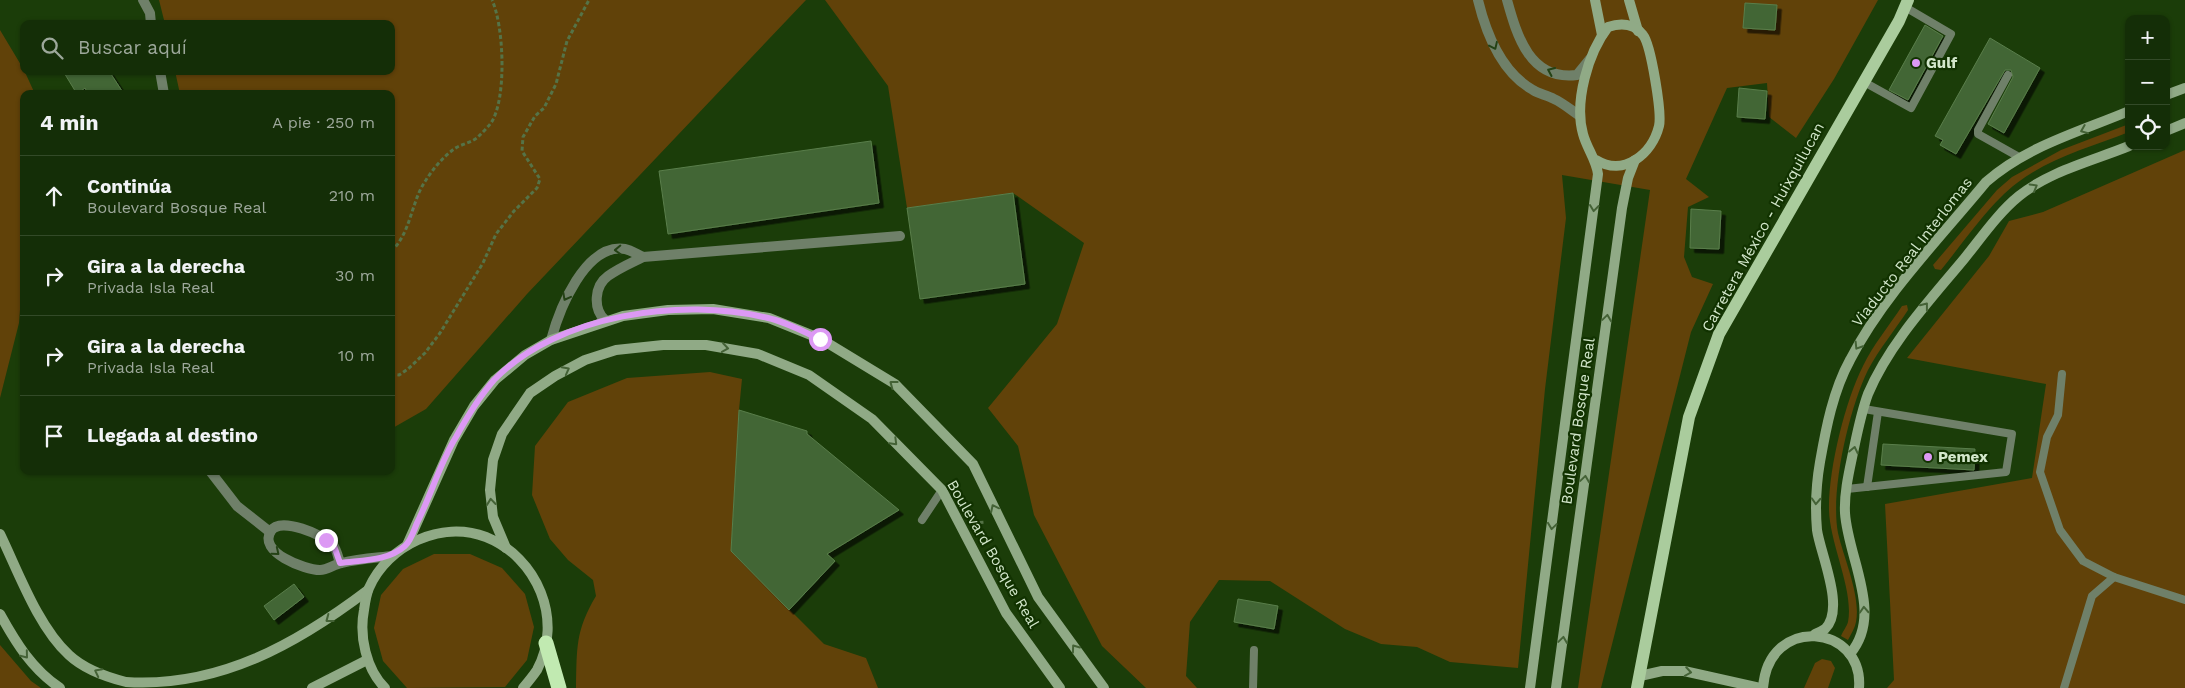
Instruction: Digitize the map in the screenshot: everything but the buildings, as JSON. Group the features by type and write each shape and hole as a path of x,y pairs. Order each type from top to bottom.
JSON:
{"highway":[{"path":"546,643 559,688"}],"main road":[{"path":"1595,0 1602,35"},
{"path":"1629,0 1638,30"},
{"name":"Carretera México - Huixquilucan","path":"1639,682 1689,417 1719,334 1899,21 1906,3"},
{"path":"1619,23 1638,30 1643,35 1647,46 1658,99 1660,124 1653,142 1646,153 1626,165 1616,167 1605,165 1596,160 1587,148 1580,116 1585,76 1591,58 1608,27 1619,23"},
{"path":"2170,94 2185,88"},
{"name":"Viaducto Real Interlomas","path":"1815,634 1826,628 1831,618 1833,590 1818,533 1815,507 1820,462 1840,382 1860,343 1890,299 1986,182 2001,169 2052,141 2125,113"},
{"path":"2170,129 2185,123"},
{"path":"1850,654 1858,644 1864,625 1863,589 1847,532 1845,510 1847,489 1864,409 1876,377 1910,326 2008,206 2027,190 2064,171 2125,148"},
{"name":"Boulevard Bosque Real","path":"1530,688 1595,204 1598,174 1596,160"},
{"name":"Boulevard Bosque Real","path":"1556,688 1622,208 1628,178 1636,160"},
{"name":"Boulevard Bosque Real","path":"407,545 454,440 474,406 494,380 525,355 551,340 606,320 668,310 712,309 769,318 820,339 895,384 972,464 1038,597 1104,688"},
{"name":"Boulevard Bosque Real","path":"506,548 493,518 490,490 493,460 502,434 530,393 555,376 585,360 616,350 706,345 758,354 809,375 872,419 942,490 1006,613 1060,688"},
{"path":"382,687 367,660 361,625 368,590 378,572 392,556 407,545 432,534 459,532 485,537 506,548 528,568 541,591 547,616 546,643 537,669 523,688"},
{"path":"0,534 45,627 69,655 100,674 144,686 176,687 213,679 267,659 319,627 368,590"},
{"path":"0,614 19,648 39,673 60,688"},
{"path":"1639,682 1662,672 1684,671 1762,688 1764,673 1770,659 1783,645 1801,637 1815,634 1837,643 1850,654 1860,676 1859,688"},
{"path":"312,688 367,660"}],"street":[{"path":"143,0 150,14 151,20"},
{"path":"1478,0 1483,20 1497,52 1514,75 1532,90 1555,99 1580,116"},
{"path":"1507,0 1515,28 1527,54 1546,70 1564,77 1577,75 1591,58"},
{"path":"161,75 163,90"},
{"path":"606,320 598,314 596,304 597,295 606,277 643,257 900,236"},
{"path":"551,340 556,319 567,295 594,260 608,250 626,250 643,257"},
{"path":"213,475 237,506 270,532"},
{"path":"340,563 334,546 331,543 308,532 283,524 273,528 270,532 268,542 270,547 282,557 317,570 328,569 340,563 392,556"}],"lane":[{"path":"1864,82 1911,108 1951,34 1906,3"},
{"path":"2008,75 1978,130 1978,134 2019,158"},
{"path":"2062,374 2058,415 2047,437 2040,472 2060,530 2083,561 2114,577 2185,600"},
{"path":"1847,489 2006,472 2012,434 1864,409"},
{"path":"1867,487 1878,412"},
{"path":"922,520 942,490"},
{"path":"2064,688 2092,596 2114,577"},
{"path":"1253,688 1254,650"}],"path":[{"path":"395,245 405,231 425,181 441,161 455,148 476,139 492,122 502,71 501,39 496,8 492,0"},
{"path":"395,375 408,370 425,353 440,333 484,263 496,234 514,211 537,188 540,180 522,152 524,137 535,116 544,108 556,84 567,41 589,0"}],"shaded area":[{"path":"159,0 806,0 527,294 426,409 395,427 395,90 179,90 176,75 395,75 395,20 164,20"},
{"path":"825,0 1878,0 1834,79 1796,138 1769,117 1767,83 1727,88 1686,179 1709,197 1688,207 1684,257 1692,277 1713,284 1691,332 1601,688 1578,688 1650,190 1562,175 1566,218 1545,389 1518,668 1450,662 1417,647 1381,644 1345,629 1270,581 1219,580 1190,622 1186,676 1197,688 1146,688 1102,646 1034,515 1018,446 988,408 1057,324 1084,243 1013,193 907,208 888,86"},
{"path":"0,30 20,63 20,75 26,75 33,90 20,90 20,310 19,323 0,398"},
{"path":"2125,126 2125,133 2056,160 2029,174 2017,183 1987,212 1941,270 1935,269 1933,265 1997,190 2012,177 2061,150"},
{"path":"2185,150 2185,688 1887,688 1894,680 1885,504 2032,478 2046,384 1907,358 1989,256 2009,221 2043,212"},
{"path":"1907,305 1908,310 1868,370 1854,406 1843,450 1839,473 1836,516 1838,533 1854,589 1857,612 1854,629 1848,640 1841,636 1848,622 1849,609 1845,582 1830,524 1829,494 1831,476 1844,417 1856,381 1876,343 1902,306"},
{"path":"710,372 742,379 731,551 824,644 866,658 878,688 576,688 577,651 581,630 589,608 596,596 593,580 568,560 550,539 532,495 535,446 568,402 627,378"},
{"path":"434,554 470,554 502,568 525,594 534,627 527,660 505,687 407,688 383,661 374,628 381,595 403,569"},
{"path":"0,645 31,681 41,688 0,688"},
{"path":"1822,659 1831,661 1835,668 1828,688 1804,688 1815,663"}],"place":[{"name":"Gulf","path":"1916,63"},
{"name":"Pemex","path":"1928,457"}],"route":[{"path":"326,540 334,546 340,563 392,556 407,545 454,440 474,406 494,380 525,355 551,340 606,320 623,316 668,310 712,309 769,318 820,339"}]}
